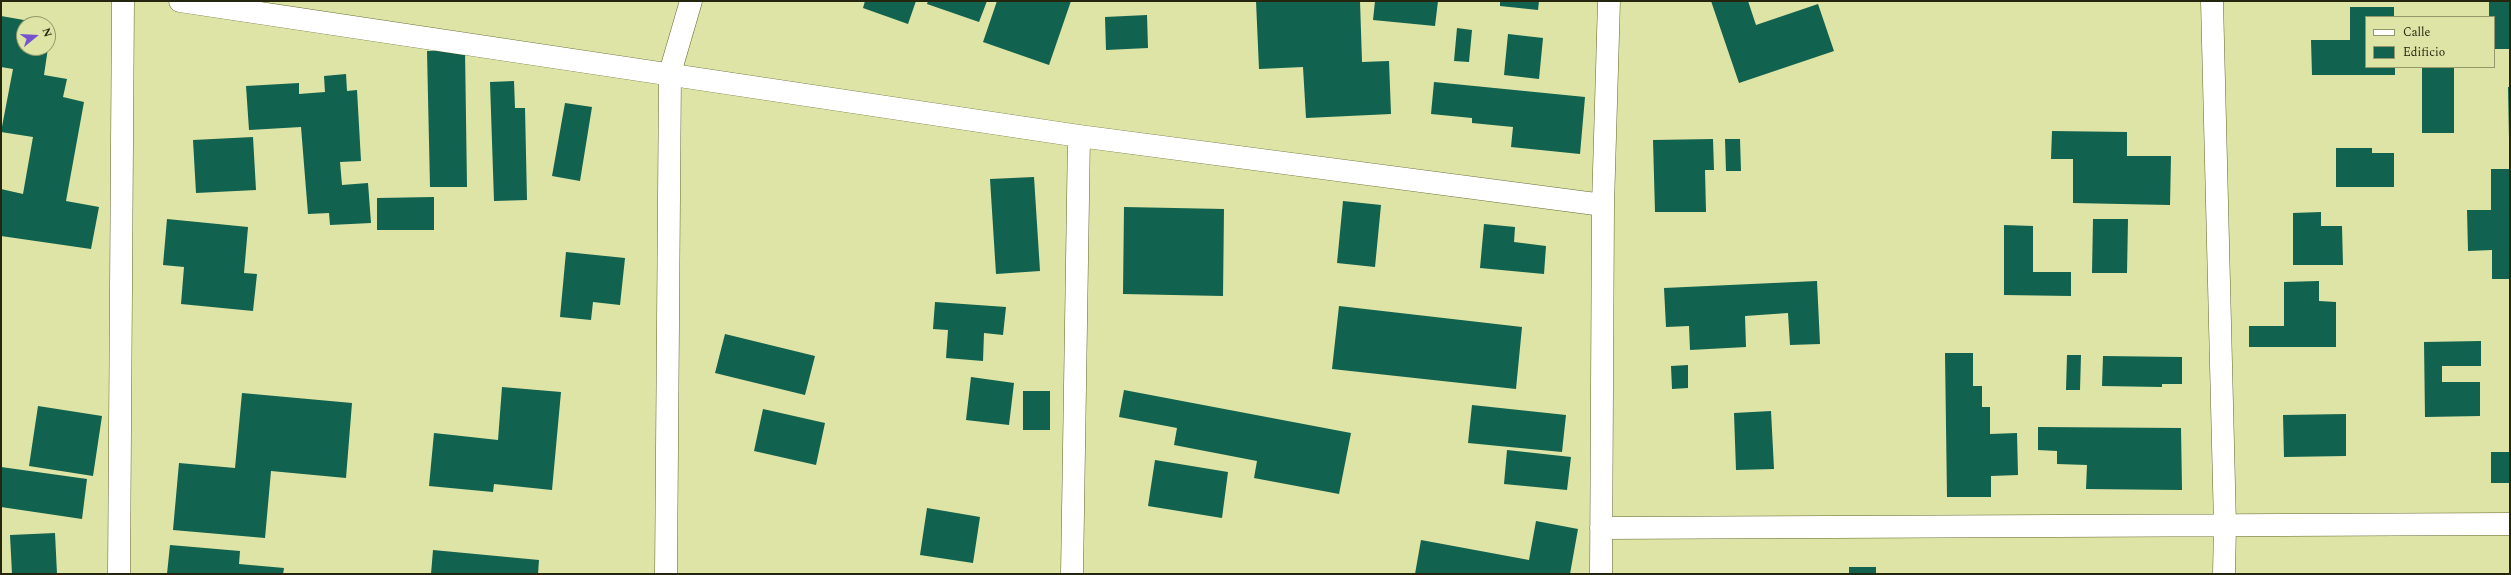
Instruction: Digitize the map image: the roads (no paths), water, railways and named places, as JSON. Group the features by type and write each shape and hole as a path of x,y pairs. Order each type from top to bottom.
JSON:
{"street":[{"path":"119,574 123,1"},
{"path":"180,1 265,7 670,73 1079,136 1603,205"},
{"path":"666,574 670,73 691,1"},
{"path":"1601,574 1603,205 1609,1"},
{"path":"2212,1 2225,525 2224,574"},
{"path":"1072,574 1079,136"},
{"path":"1601,528 2510,524"}]}
